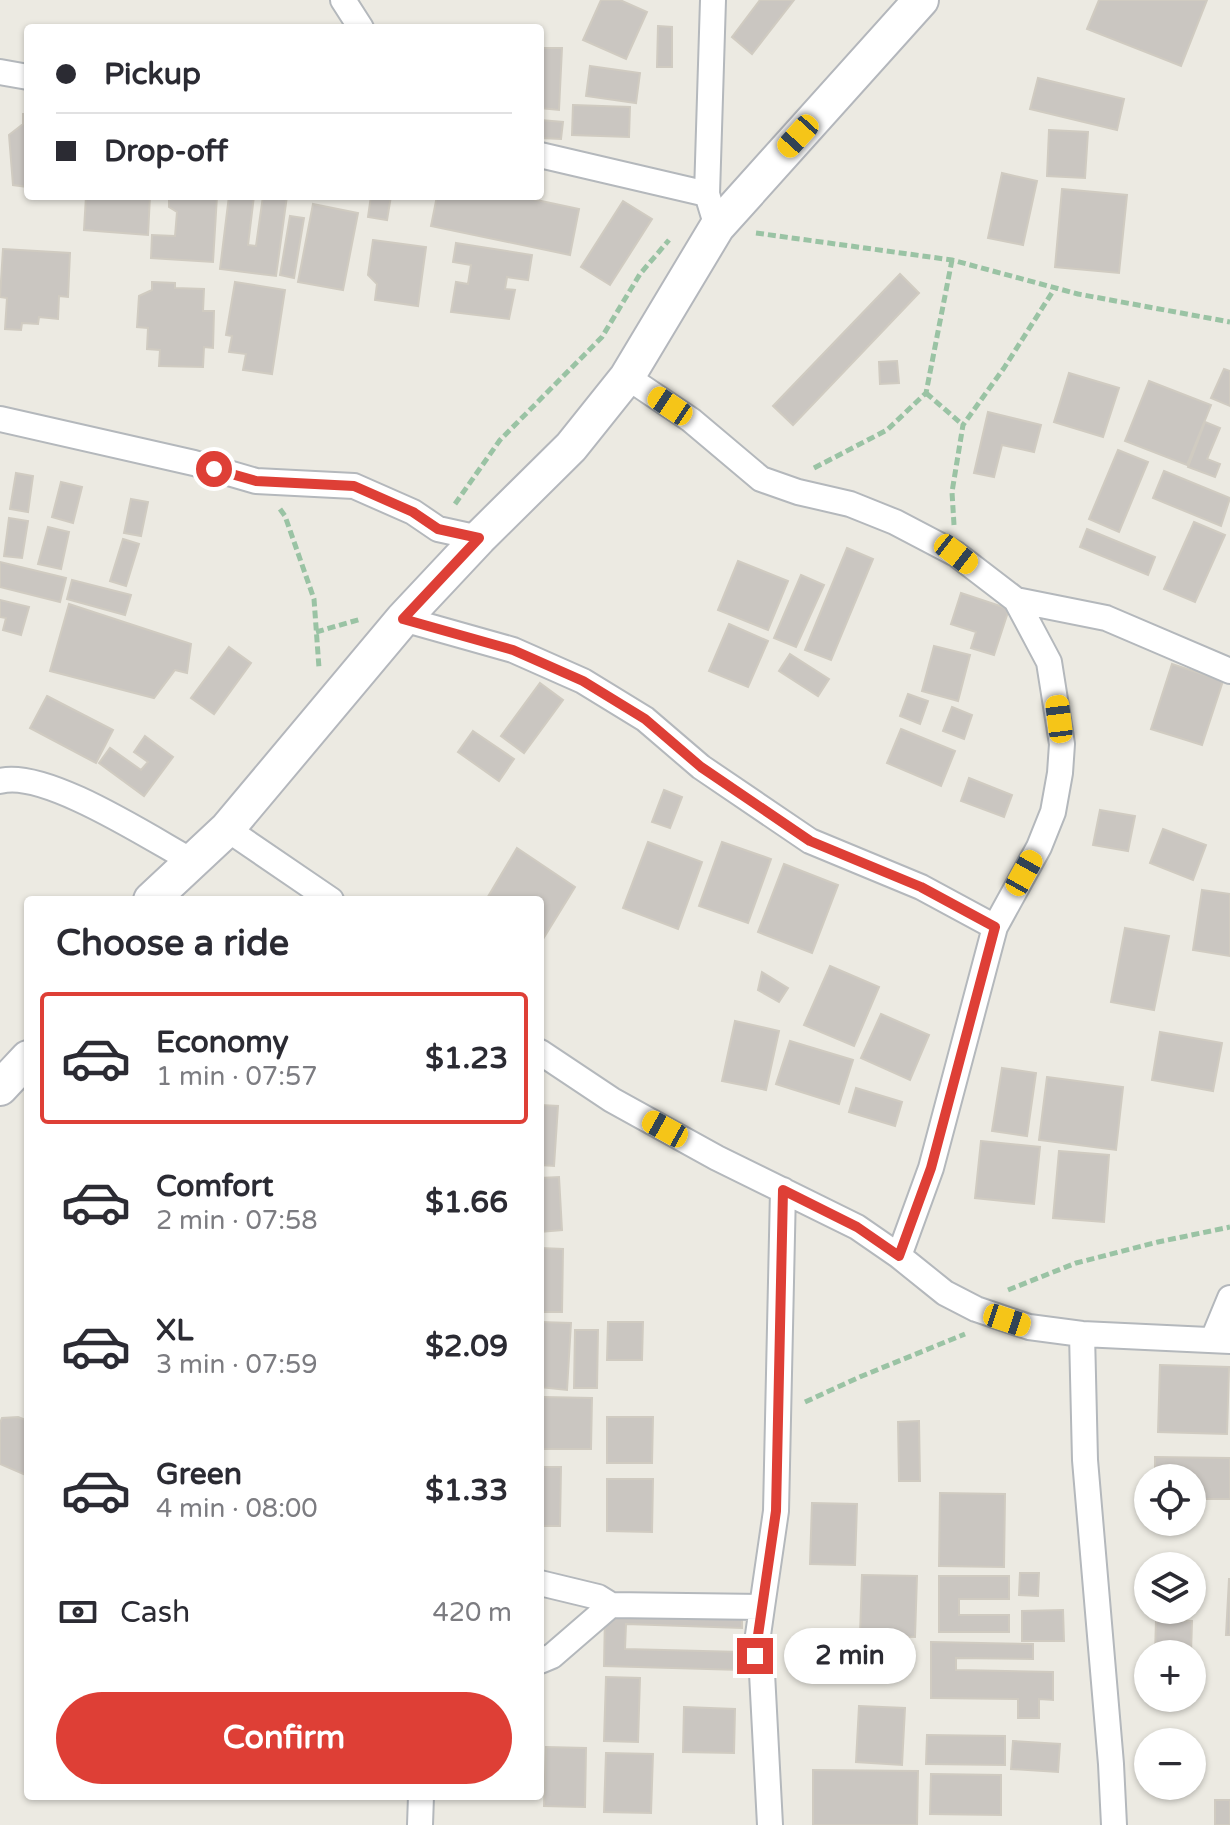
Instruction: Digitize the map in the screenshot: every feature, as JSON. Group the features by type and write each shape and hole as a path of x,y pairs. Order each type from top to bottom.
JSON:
{"street":[{"path":"343,0 358,24"},
{"path":"713,0 707,194 717,227"},
{"path":"155,896 227,829 403,619 571,447 627,377 717,227 921,0"},
{"path":"0,72 24,76"},
{"path":"544,156 707,194"},
{"path":"627,377 691,420 761,479 784,488 850,504 895,522 956,554 1016,600 1049,662 1062,744 1053,812 1039,847 995,927 931,1168 899,1256"},
{"path":"0,419 194,463 256,481 354,486 413,512 438,529 479,538"},
{"path":"1016,600 1106,618 1230,671"},
{"path":"403,619 513,650 583,681 645,719 701,767 810,841 921,887 995,927"},
{"path":"0,781 10,778 49,786 192,861"},
{"path":"227,829 325,896"},
{"path":"544,1055 612,1100 717,1158 857,1227 945,1293 1007,1320 1029,1327 1082,1334 1222,1340 1230,1298"},
{"path":"0,1088 24,1062"},
{"path":"770,1825 762,1673 755,1656 776,1511 783,1190"},
{"path":"1082,1334 1085,1460 1114,1825"},
{"path":"544,1584 584,1593 611,1605 762,1607"},
{"path":"544,1659 552,1656 611,1605"},
{"path":"420,1825 421,1800"}],"path":[{"path":"552,389 602,337 640,274 707,194"},
{"path":"717,227 952,260 1055,288 1230,322"},
{"path":"784,488 825,461 887,430 926,393 952,260"},
{"path":"956,554 952,492 963,425 1055,288"},
{"path":"926,393 963,425"},
{"path":"256,481 285,516 314,599 322,716"},
{"path":"968,1305 1076,1263 1230,1227"},
{"path":"778,1415 924,1349 1007,1320"}],"building":[{"path":"601,0 620,0 647,12 626,59 583,40"},
{"path":"760,0 794,0 752,54 732,37"},
{"path":"1099,0 1207,0 1181,66 1087,29"},
{"path":"658,26 672,27 672,67 657,67"},
{"path":"544,48 562,48 559,110 544,108"},
{"path":"590,66 640,73 636,103 586,96"},
{"path":"1038,78 1124,99 1117,130 1030,109"},
{"path":"573,105 630,107 629,137 572,135"},
{"path":"24,114 24,186 13,185 9,135 23,124"},
{"path":"544,120 563,122 561,139 544,138"},
{"path":"1049,130 1088,132 1085,178 1047,176"},
{"path":"1002,173 1037,181 1023,245 988,238"},
{"path":"1062,189 1127,195 1119,273 1055,267"},
{"path":"86,200 150,200 148,235 84,230"},
{"path":"169,200 217,200 213,262 151,258 152,235 175,236 177,212 169,207"},
{"path":"229,200 254,200 248,245 256,246 262,200 286,200 276,276 220,269"},
{"path":"370,200 390,200 387,220 368,217"},
{"path":"436,200 537,200 579,209 570,255 431,226"},
{"path":"623,201 652,219 610,285 581,267"},
{"path":"313,204 358,213 343,290 298,282"},
{"path":"290,216 304,218 294,278 280,275"},
{"path":"373,240 426,247 418,306 375,300 377,284 368,275"},
{"path":"456,243 532,255 528,280 507,277 505,289 515,290 509,319 451,312 456,282 468,284 471,265 453,262"},
{"path":"3,249 70,253 68,297 59,296 58,319 39,317 38,324 22,323 21,330 5,329 7,298 0,297"},
{"path":"900,274 919,293 793,425 773,406"},
{"path":"152,282 175,283 175,288 204,289 203,311 214,311 213,348 204,347 203,367 159,366 160,350 147,349 148,328 137,327 139,296 152,290"},
{"path":"235,282 285,290 272,374 243,370 246,354 229,352 232,336 226,335"},
{"path":"897,361 899,383 880,384 879,362"},
{"path":"1224,369 1230,371 1230,406 1211,398"},
{"path":"1069,373 1119,388 1103,437 1054,422"},
{"path":"1149,381 1211,405 1187,465 1125,441"},
{"path":"988,412 1041,425 1034,452 1002,445 994,477 974,473"},
{"path":"1205,422 1220,428 1207,459 1220,464 1215,477 1188,467"},
{"path":"1118,450 1148,462 1119,532 1089,519"},
{"path":"1164,471 1230,498 1221,526 1153,498"},
{"path":"16,473 33,476 28,512 10,509"},
{"path":"61,482 82,487 73,523 52,517"},
{"path":"131,499 148,502 141,536 124,533"},
{"path":"9,518 28,521 22,558 4,556"},
{"path":"1194,522 1225,535 1195,602 1164,589"},
{"path":"48,527 69,532 61,569 38,564"},
{"path":"1087,529 1155,557 1148,575 1080,547"},
{"path":"123,539 139,544 126,586 110,581"},
{"path":"847,548 873,559 831,660 805,650"},
{"path":"738,561 788,581 768,630 718,610"},
{"path":"0,562 66,578 60,602 0,587"},
{"path":"801,575 824,585 796,647 774,638"},
{"path":"72,580 131,595 125,615 67,599"},
{"path":"961,593 1009,609 994,655 971,648 976,632 951,624"},
{"path":"0,600 29,607 21,635 3,630 6,618 0,617"},
{"path":"69,604 191,644 187,673 175,670 154,698 50,671"},
{"path":"729,624 768,641 748,687 709,671"},
{"path":"934,646 970,655 958,701 922,691"},
{"path":"229,647 251,663 214,714 191,698"},
{"path":"790,654 829,679 818,696 779,671"},
{"path":"1172,664 1223,681 1202,745 1151,729"},
{"path":"540,683 563,700 524,753 501,736"},
{"path":"908,694 928,701 920,724 900,716"},
{"path":"47,696 113,730 96,763 30,728"},
{"path":"952,707 972,715 964,739 943,731"},
{"path":"901,729 955,751 941,786 887,763"},
{"path":"473,731 514,759 499,781 458,752"},
{"path":"145,736 173,757 144,796 99,763 110,748 141,770 148,762 134,752"},
{"path":"969,778 1012,795 1004,817 961,801"},
{"path":"664,790 682,797 670,828 652,822"},
{"path":"1100,810 1135,816 1128,851 1093,845"},
{"path":"1163,829 1206,845 1193,880 1150,863"},
{"path":"648,842 702,862 678,929 623,908"},
{"path":"722,842 771,859 748,923 699,906"},
{"path":"517,848 575,887 544,937 544,896 488,896"},
{"path":"784,864 838,885 812,953 758,932"},
{"path":"1202,890 1230,894 1230,956 1193,950"},
{"path":"1125,928 1169,936 1154,1010 1111,1002"},
{"path":"830,966 879,987 854,1046 804,1025"},
{"path":"762,972 788,988 779,1002 758,990"},
{"path":"881,1014 929,1035 910,1080 861,1058"},
{"path":"735,1021 779,1031 766,1090 722,1081"},
{"path":"1160,1032 1222,1043 1213,1091 1152,1080"},
{"path":"790,1041 853,1060 839,1104 776,1084"},
{"path":"1002,1068 1036,1073 1027,1136 992,1131"},
{"path":"1047,1077 1123,1087 1116,1150 1039,1140"},
{"path":"856,1088 902,1102 895,1126 849,1112"},
{"path":"544,1105 558,1106 554,1166 544,1165"},
{"path":"981,1141 1040,1147 1034,1204 975,1198"},
{"path":"1059,1151 1109,1155 1104,1222 1053,1218"},
{"path":"559,1177 562,1230 544,1232 544,1178"},
{"path":"544,1248 563,1249 562,1312 544,1312"},
{"path":"544,1322 571,1323 567,1390 544,1387"},
{"path":"608,1322 643,1322 642,1360 607,1360"},
{"path":"575,1330 598,1330 597,1388 574,1388"},
{"path":"1160,1365 1229,1367 1227,1434 1158,1432"},
{"path":"544,1397 592,1398 591,1449 544,1449"},
{"path":"607,1417 653,1417 652,1463 607,1463"},
{"path":"2,1418 24,1419 24,1474 0,1464"},
{"path":"919,1421 920,1481 899,1481 898,1422"},
{"path":"1155,1457 1230,1458 1230,1499 1206,1499 1206,1464 1155,1464"},
{"path":"544,1467 561,1467 560,1526 544,1526"},
{"path":"607,1479 653,1479 652,1532 607,1531"},
{"path":"940,1493 1005,1494 1004,1567 939,1566"},
{"path":"812,1503 857,1504 855,1565 810,1564"},
{"path":"1020,1573 1039,1573 1038,1596 1019,1595"},
{"path":"862,1575 917,1576 915,1637 860,1635"},
{"path":"939,1576 1009,1576 1009,1599 959,1599 959,1615 1009,1615 1009,1632 939,1632"},
{"path":"1229,1579 1230,1635 1226,1635"},
{"path":"1063,1610 1064,1641 1022,1641 1022,1611"},
{"path":"605,1615 742,1619 742,1628 626,1624 625,1649 741,1652 741,1670 604,1666"},
{"path":"1156,1624 1192,1624 1191,1640 1155,1640"},
{"path":"931,1642 1033,1644 1033,1659 956,1658 956,1670 1053,1672 1053,1700 1039,1699 1039,1718 1018,1718 1018,1699 931,1698"},
{"path":"606,1677 640,1678 638,1742 604,1741"},
{"path":"859,1706 905,1708 902,1765 856,1762"},
{"path":"684,1707 735,1709 734,1753 683,1752"},
{"path":"927,1735 1005,1736 1005,1765 926,1764"},
{"path":"1013,1741 1060,1744 1058,1772 1011,1769"},
{"path":"546,1747 586,1748 585,1807 544,1806"},
{"path":"606,1753 653,1754 651,1813 604,1812"},
{"path":"813,1770 918,1771 917,1825 813,1825"},
{"path":"931,1774 1001,1775 1001,1815 930,1814"},
{"path":"1215,1800 1230,1800 1230,1825 1215,1825"}],"route":[{"path":"214,469 256,481 354,486 413,512 438,529 479,538 403,619 513,650 583,681 645,719 701,767 810,841 921,887 995,927 931,1168 899,1256 857,1227 783,1190 776,1511 755,1656"}]}
